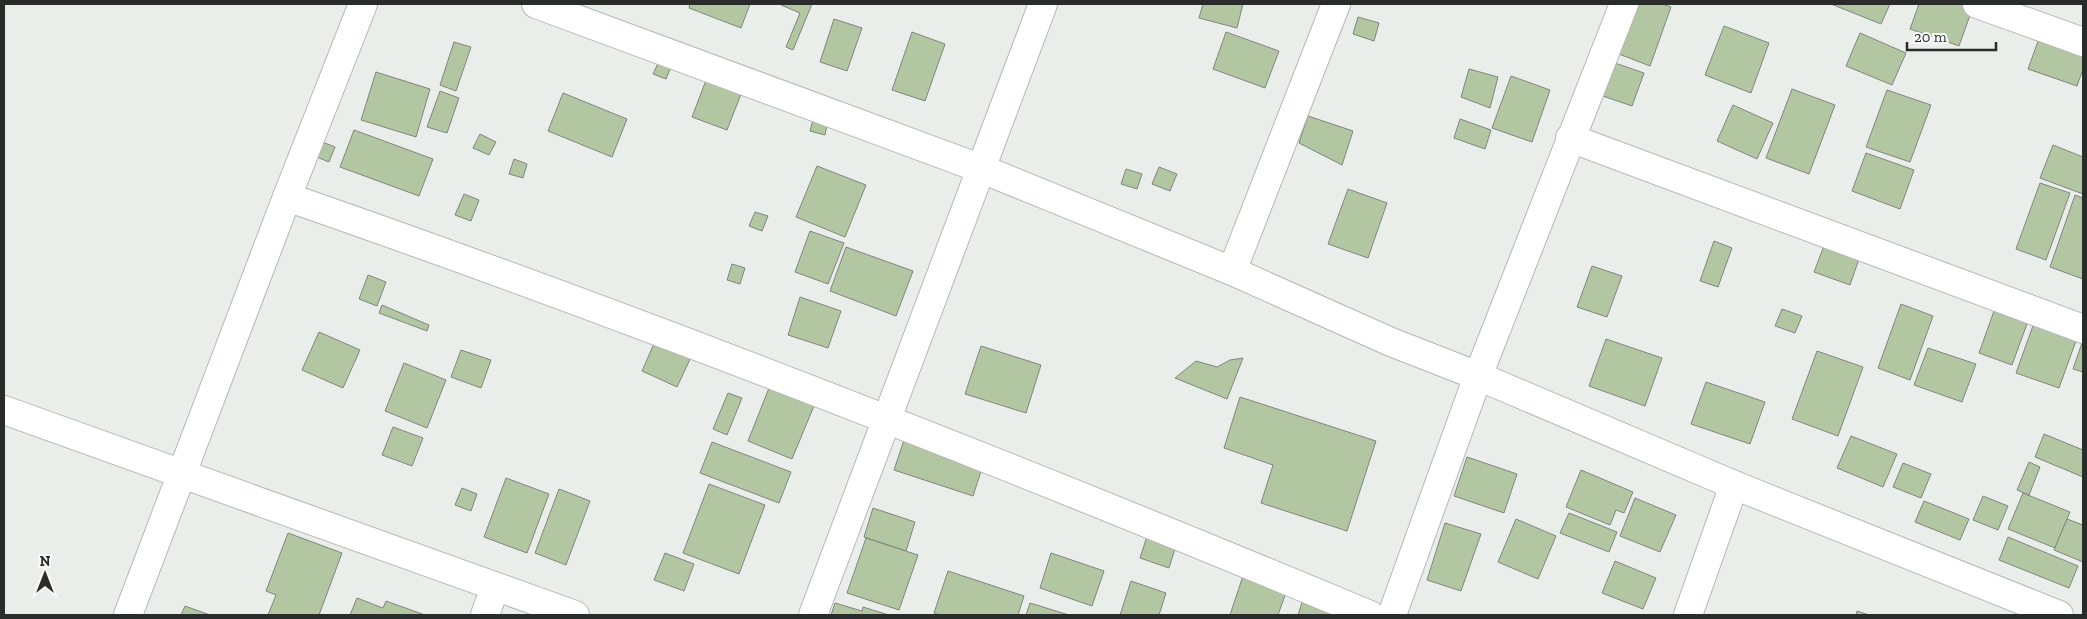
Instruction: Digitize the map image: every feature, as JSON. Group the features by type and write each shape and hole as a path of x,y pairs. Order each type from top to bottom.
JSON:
{"street":[{"path":"128,615 287,197 363,4"},
{"path":"536,4 982,169 1232,272 1391,342 1478,376 1734,485 2059,615"},
{"path":"814,615 886,418 1043,4"},
{"path":"1232,272 1336,4"},
{"path":"1392,615 1478,376 1624,4"},
{"path":"1977,4 2083,42"},
{"path":"1570,138 2083,329"},
{"path":"287,197 402,237 886,418 1370,615"},
{"path":"4,410 575,615"},
{"path":"1688,615 1734,485"},
{"path":"485,615 495,587"}],"building":[{"path":"690,4 750,4 741,28 689,8"},
{"path":"782,4 812,4 793,50 786,47 800,13"},
{"path":"1203,4 1243,4 1237,28 1199,18"},
{"path":"1637,4 1662,4 1671,7 1650,66 1619,54"},
{"path":"1831,4 1890,4 1881,24"},
{"path":"1919,4 1974,4 1959,46 1910,29"},
{"path":"1358,17 1379,23 1374,41 1353,34"},
{"path":"834,19 862,28 847,71 820,62"},
{"path":"1724,26 1769,43 1751,93 1705,75"},
{"path":"912,32 945,44 925,101 892,90"},
{"path":"1226,32 1279,51 1265,88 1213,69"},
{"path":"1860,33 1906,53 1892,85 1846,66"},
{"path":"2041,33 2083,47 2083,69 2077,86 2028,69"},
{"path":"454,42 471,47 456,91 440,85"},
{"path":"661,57 673,62 666,79 653,74"},
{"path":"1612,62 1644,73 1632,106 1600,95"},
{"path":"1469,69 1498,77 1490,108 1461,97"},
{"path":"376,72 430,89 416,137 361,120"},
{"path":"708,75 743,89 727,130 692,117"},
{"path":"1511,76 1550,90 1532,142 1492,128"},
{"path":"1792,89 1835,105 1809,174 1766,158"},
{"path":"1887,90 1931,105 1910,162 1866,147"},
{"path":"440,91 459,98 447,133 427,127"},
{"path":"563,93 627,119 612,157 548,131"},
{"path":"1733,105 1773,123 1757,159 1717,141"},
{"path":"814,116 828,120 825,135 810,131"},
{"path":"1308,116 1353,131 1342,165 1299,143"},
{"path":"1460,119 1491,130 1485,149 1454,138"},
{"path":"354,130 433,159 419,196 340,167"},
{"path":"480,134 496,142 489,155 473,148"},
{"path":"320,141 335,147 329,162 314,156"},
{"path":"2053,145 2083,157 2083,194 2040,178"},
{"path":"1866,153 1914,170 1900,209 1852,191"},
{"path":"514,159 527,164 523,178 509,174"},
{"path":"817,166 866,185 845,237 796,217"},
{"path":"1159,167 1177,174 1170,191 1152,184"},
{"path":"1126,169 1142,174 1137,189 1121,184"},
{"path":"2040,183 2070,193 2046,260 2016,249"},
{"path":"1348,189 1387,203 1368,258 1328,244"},
{"path":"464,194 479,200 471,221 455,215"},
{"path":"2075,195 2083,198 2083,279 2050,267"},
{"path":"755,212 768,216 762,231 749,226"},
{"path":"810,231 844,243 828,284 795,272"},
{"path":"1827,238 1862,250 1850,285 1814,272"},
{"path":"1714,241 1732,248 1718,287 1700,281"},
{"path":"846,247 913,271 896,316 830,291"},
{"path":"732,264 745,268 740,284 727,280"},
{"path":"1592,266 1622,276 1607,317 1577,307"},
{"path":"368,275 386,282 377,306 359,299"},
{"path":"800,297 841,311 828,348 788,335"},
{"path":"1999,297 2032,310 2012,365 1979,353"},
{"path":"1901,304 1933,316 1910,380 1878,368"},
{"path":"382,305 429,325 427,331 379,313"},
{"path":"1782,309 1802,316 1795,333 1775,326"},
{"path":"2039,309 2082,324 2059,388 2016,373"},
{"path":"319,332 360,350 343,388 302,370"},
{"path":"656,339 692,355 677,387 642,371"},
{"path":"1606,339 1662,358 1645,406 1589,386"},
{"path":"2083,340 2083,372 2073,369"},
{"path":"981,346 1041,365 1026,413 965,394"},
{"path":"1928,348 1976,364 1962,402 1914,385"},
{"path":"461,350 491,360 481,388 451,377"},
{"path":"1817,351 1863,367 1838,436 1792,419"},
{"path":"1243,358 1227,399 1175,378 1196,361 1217,367 1230,360"},
{"path":"404,363 446,380 427,428 385,411"},
{"path":"1706,382 1765,402 1750,444 1691,424"},
{"path":"771,383 816,401 792,459 748,441"},
{"path":"728,393 742,398 727,435 713,429"},
{"path":"1240,397 1376,441 1347,531 1261,503 1273,465 1224,448"},
{"path":"393,427 423,438 412,466 382,455"},
{"path":"906,434 985,459 973,496 894,470"},
{"path":"2044,434 2083,450 2083,477 2035,457"},
{"path":"1851,436 1897,454 1883,487 1837,468"},
{"path":"712,442 791,472 779,503 700,473"},
{"path":"1467,457 1517,474 1504,513 1454,496"},
{"path":"2029,462 2040,467 2029,495 2017,490"},
{"path":"1903,463 1931,474 1921,498 1893,487"},
{"path":"1581,470 1633,492 1624,513 1616,510 1610,525 1566,507"},
{"path":"506,478 549,494 527,553 484,537"},
{"path":"709,484 765,505 739,574 683,553"},
{"path":"462,488 477,494 471,511 455,505"},
{"path":"559,489 590,501 566,565 535,553"},
{"path":"2023,493 2070,512 2055,548 2008,529"},
{"path":"1983,496 2008,506 1998,530 1973,520"},
{"path":"1635,498 1676,515 1660,552 1620,536"},
{"path":"1924,501 1969,519 1960,540 1915,522"},
{"path":"873,508 915,522 906,551 864,537"},
{"path":"1569,513 1617,532 1609,552 1560,533"},
{"path":"1516,519 1556,536 1538,579 1498,562"},
{"path":"2067,519 2083,525 2083,562 2054,550"},
{"path":"1445,523 1481,534 1461,591 1427,580"},
{"path":"1149,530 1178,539 1169,568 1140,558"},
{"path":"288,533 342,553 319,615 268,615 276,595 266,591"},
{"path":"2008,537 2078,566 2069,588 1999,560"},
{"path":"866,538 918,555 899,610 847,593"},
{"path":"665,553 694,564 684,591 654,580"},
{"path":"1051,553 1104,571 1092,606 1040,588"},
{"path":"1615,561 1656,578 1643,609 1602,593"},
{"path":"1245,570 1289,584 1278,615 1230,615"},
{"path":"948,571 1024,596 1018,615 940,615 934,613"},
{"path":"1131,581 1166,593 1159,615 1120,615"},
{"path":"1305,593 1347,615 1298,615"},
{"path":"357,598 383,608 386,601 425,615 350,615"},
{"path":"835,603 862,611 863,607 889,615 831,615"},
{"path":"1030,603 1069,615 1026,615"},
{"path":"185,606 210,615 181,615"},
{"path":"1857,611 1869,615 1856,615"}]}
